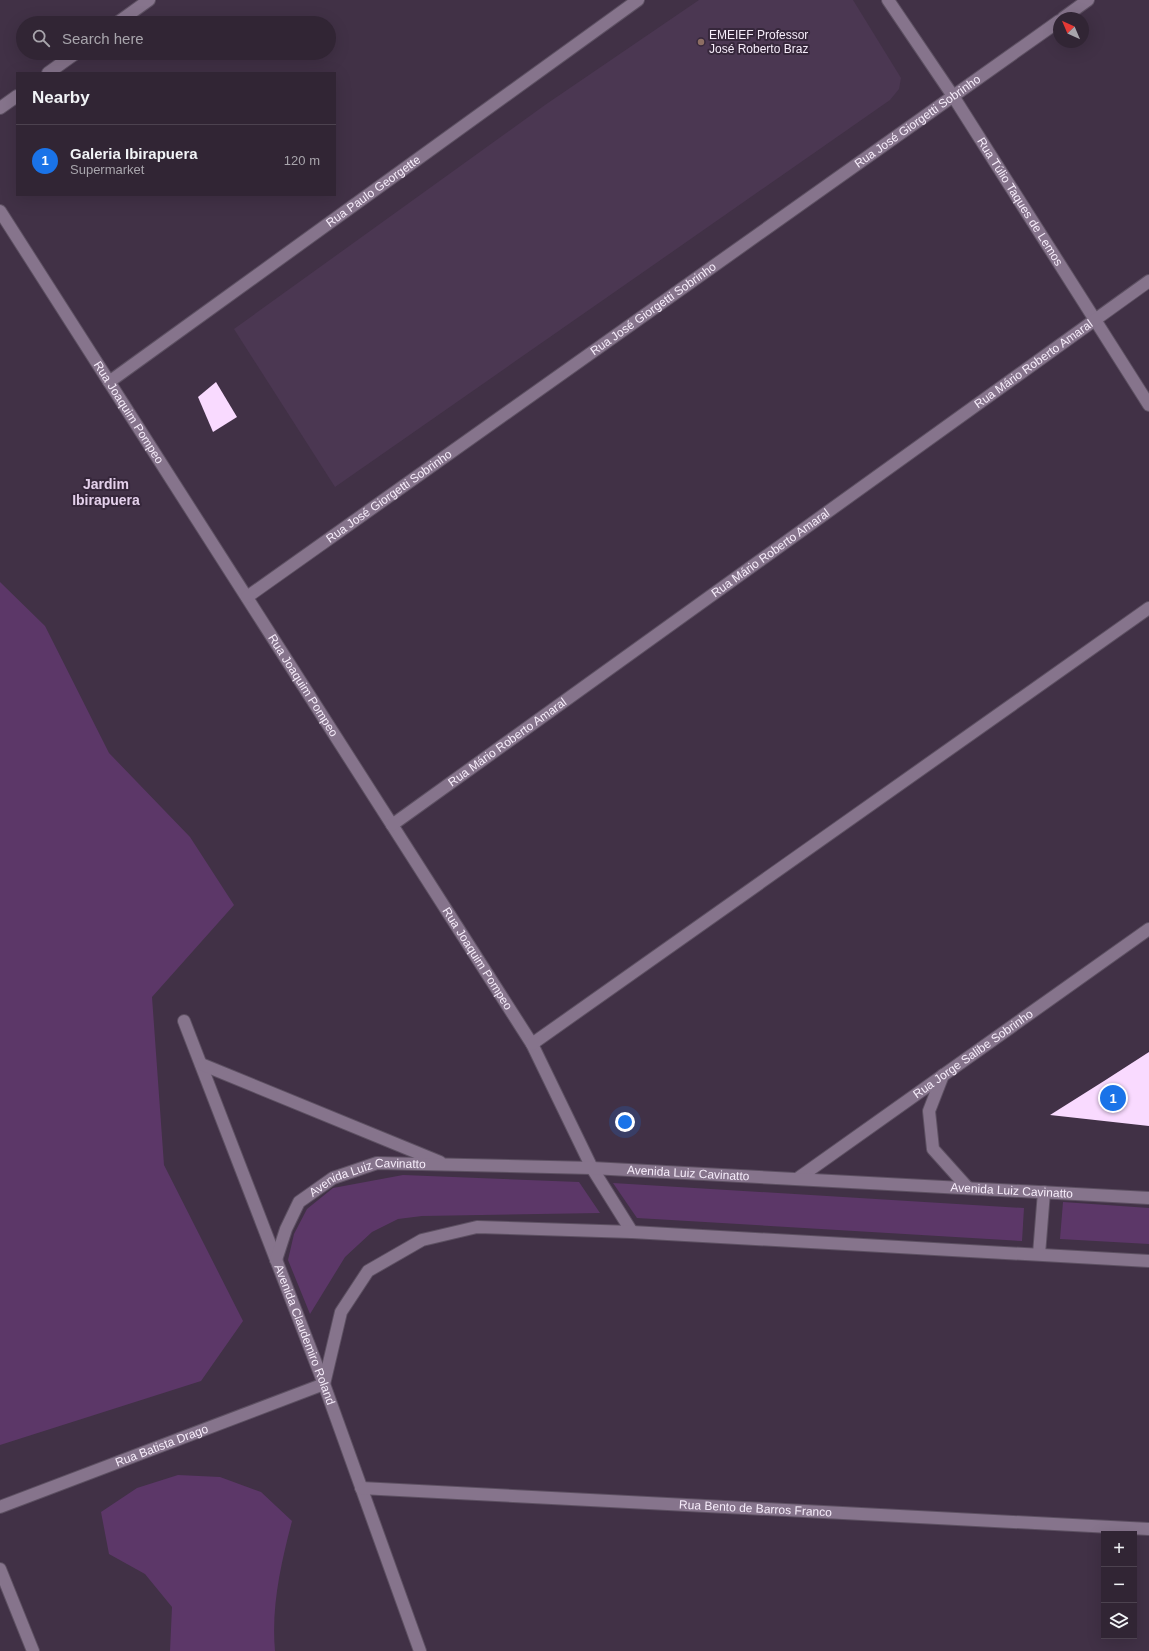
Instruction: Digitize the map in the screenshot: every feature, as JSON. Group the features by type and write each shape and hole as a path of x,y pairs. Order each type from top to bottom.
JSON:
{"street":[{"path":"127,16 149,0"},
{"name":"Rua Paulo Georgette","path":"109,382 638,0"},
{"name":"Rua Túlio Taques de Lemos","path":"888,0 953,96 1149,405"},
{"path":"1071,12 1088,0"},
{"name":"Rua José Giorgetti Sobrinho","path":"247,597 1053,25"},
{"path":"49,72 66,60"},
{"path":"0,108 16,97"},
{"name":"Rua Joaquim Pompeo","path":"0,211 532,1044 592,1168 632,1232"},
{"name":"Rua Mário Roberto Amaral","path":"392,825 1149,281"},
{"path":"532,1044 1149,608"},
{"name":"Rua Jorge Salibe Sobrinho","path":"797,1179 1149,929"},
{"name":"Avenida Claudemiro Roland","path":"184,1021 324,1384 420,1651"},
{"path":"201,1064 447,1165"},
{"path":"943,1075 929,1111 933,1149 968,1188"},
{"name":"Avenida Luiz Cavinatto","path":"276,1260 286,1229 299,1202 333,1178 377,1163 592,1168 1149,1198"},
{"path":"1040,1254 1044,1192"},
{"path":"324,1384 341,1312 368,1271 422,1240 476,1227 632,1232 1149,1261"},
{"name":"Rua Batista Drago","path":"0,1507 324,1384"},
{"name":"Rua Bento de Barros Franco","path":"361,1488 1149,1529"},
{"path":"0,1569 33,1651"}],"shaded area":[{"path":"699,0 853,0 901,78 899,89 890,100 335,487 234,329 545,105"},
{"path":"0,582 45,626 109,753 190,837 234,905 152,997 164,1165 243,1321 201,1381 0,1445"},
{"path":"403,1175 579,1182 600,1213 422,1216 398,1219 372,1232 345,1257 310,1314 288,1260 294,1234 307,1209 333,1188"},
{"path":"613,1183 1024,1208 1022,1241 637,1218"},
{"path":"1063,1202 1149,1208 1149,1244 1060,1239"},
{"path":"178,1475 220,1477 261,1492 292,1521 278,1585 274,1618 275,1651 170,1651 172,1607 145,1574 109,1554 101,1512 137,1488"}],"building":[{"path":"216,382 237,417 213,432 198,397"},
{"path":"1149,1052 1149,1126 1050,1115 1104,1081"}],"place":[{"name":"EMEIEF Professor José Roberto Braz","path":"701,42"},
{"name":"Galeria Ibirapuera","path":"1113,1098"}],"district":[{"name":"Jardim Ibirapuera","path":"106,492"}]}
